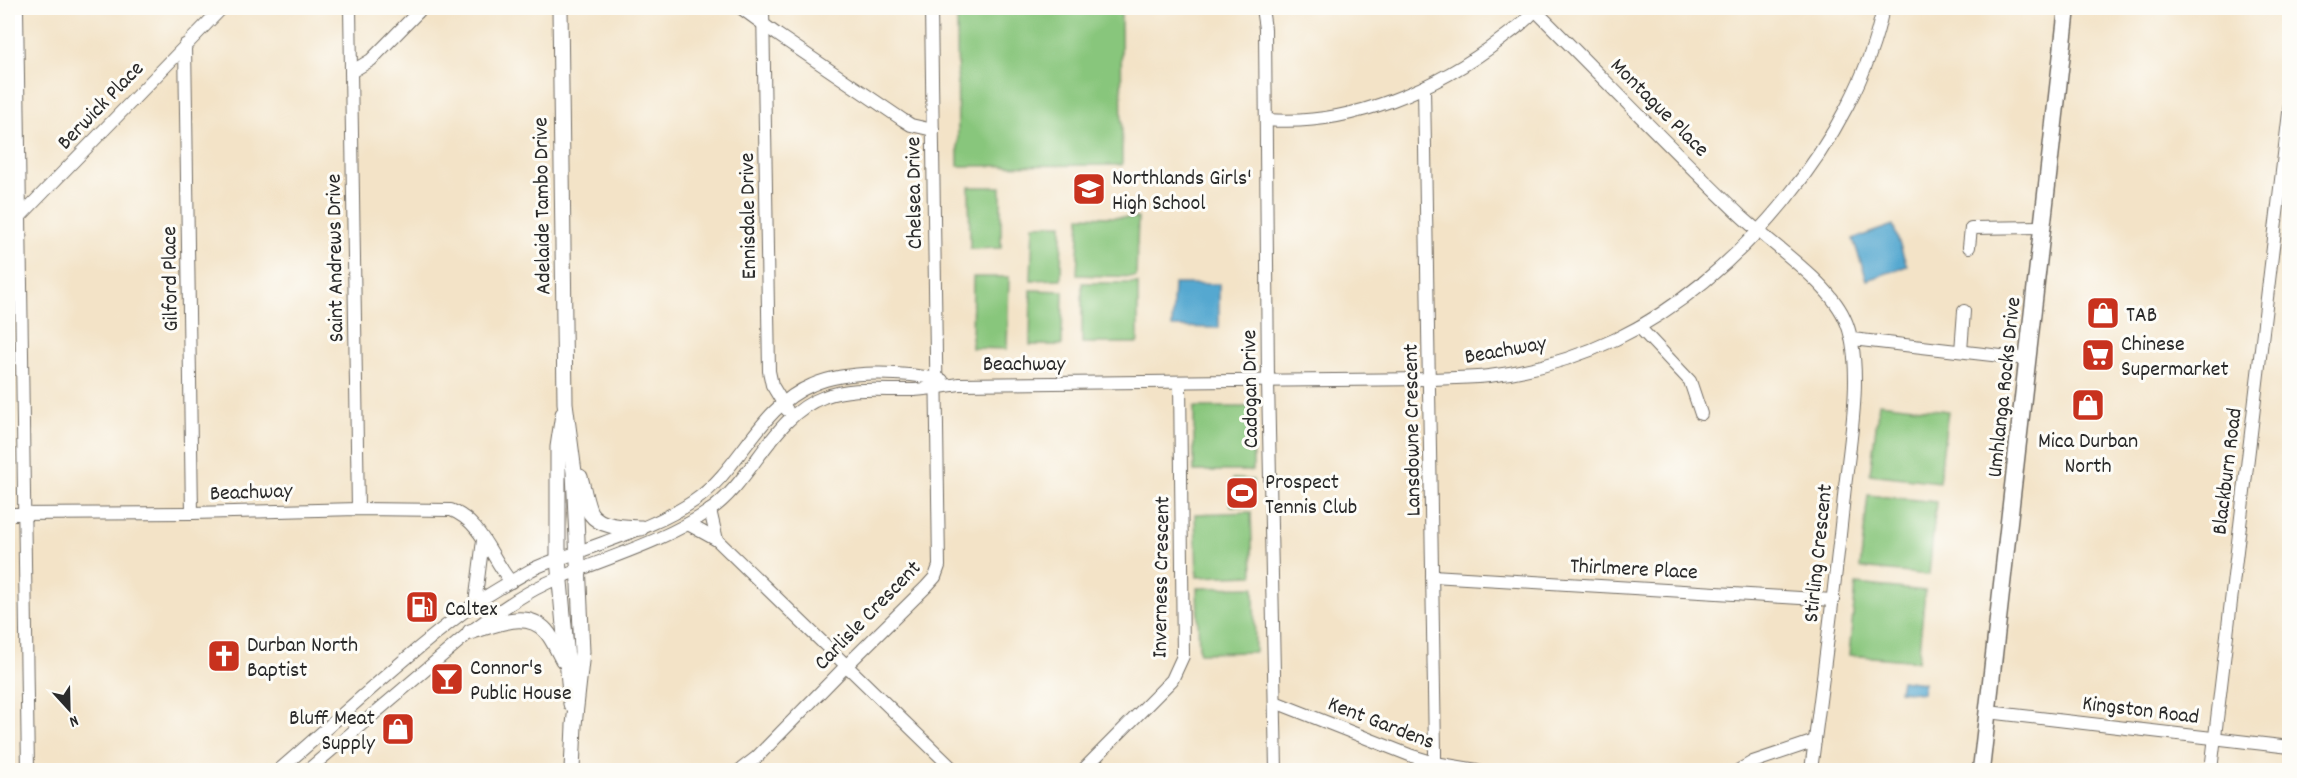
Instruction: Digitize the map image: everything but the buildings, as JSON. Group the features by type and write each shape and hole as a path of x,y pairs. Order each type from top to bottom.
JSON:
{"main road":[{"name":"Umhlanga Rocks Drive","path":"1981,771 2067,8"}],"street":[{"path":"17,8 28,771"},
{"name":"Berwick Place","path":"8,229 222,8"},
{"name":"Saint Andrews Drive","path":"350,8 358,508"},
{"path":"351,72 371,60 422,8"},
{"name":"Adelaide Tambo Drive","path":"560,8 565,403 572,448 582,652 574,725 572,771"},
{"path":"741,8 903,120 933,130"},
{"name":"Ennisdale Drive","path":"764,8 769,371 772,385 782,404 793,416"},
{"name":"Chelsea Drive","path":"931,8 935,383"},
{"name":"Cadogan Drive","path":"1262,8 1265,29 1267,120 1268,381 1276,771"},
{"name":"Beachway","path":"308,771 470,632 513,603 560,578 688,524 710,510 742,480 771,440 793,416 805,406 824,397 858,390 935,383 1430,379 1489,376 1546,364 1615,340 1640,327 1700,285 1758,231 1803,177 1850,100 1869,55 1883,8"},
{"path":"1267,120 1289,122 1329,118 1391,100 1424,87 1491,47 1536,9"},
{"name":"Montague Place","path":"1536,9 1758,231"},
{"name":"Gilford Place","path":"185,45 192,513"},
{"name":"Lansdowne Crescent","path":"1424,87 1430,379 1432,767"},
{"name":"Blackburn Road","path":"2211,771 2289,104"},
{"path":"1969,247 1971,228 2042,227"},
{"name":"Stirling Crescent","path":"1758,231 1821,287 1843,315 1852,339 1855,371 1833,600 1811,771"},
{"path":"1961,351 1965,311"},
{"path":"1640,327 1690,381 1701,414"},
{"path":"1852,339 2027,359"},
{"name":"Beachway","path":"279,771 475,604 534,568 671,516 714,487 782,404 813,384 834,378 916,374 935,383"},
{"name":"Inverness Crescent","path":"1083,771 1172,680 1183,656 1180,382"},
{"name":"Carlisle Crescent","path":"740,771 757,757 935,577 939,566 935,383"},
{"name":"Adelaide Tambo Drive","path":"565,403 558,447 558,559 566,665 574,725"},
{"path":"572,448 591,514 602,522 619,527 641,528"},
{"name":"Beachway","path":"8,514 192,513 358,508 451,510 467,519 483,540 500,570 511,582"},
{"path":"710,510 717,540"},
{"path":"688,524 717,540 954,771"},
{"path":"475,604 483,540"},
{"name":"Thirlmere Place","path":"1432,576 1833,600"},
{"path":"470,632 515,619 534,622 546,631 566,665"},
{"path":"404,663 416,678"},
{"name":"Kent Gardens","path":"1275,702 1432,767 1477,771"},
{"name":"Kingston Road","path":"1988,712 2289,747"},
{"path":"1738,771 1753,762 1815,741"}],"green space":[{"path":"957,8 1121,8 1122,165 958,166"},
{"path":"969,187 1001,187 1001,248 970,249"},
{"path":"1080,216 1138,218 1136,277 1077,275"},
{"path":"1062,224 1061,279 1031,280 1033,225"},
{"path":"973,277 1009,277 1007,349 972,348"},
{"path":"1082,283 1138,283 1138,343 1082,343"},
{"path":"1031,290 1063,291 1062,345 1030,345"},
{"path":"1879,403 1948,411 1939,482 1870,474"},
{"path":"1194,407 1253,407 1253,471 1194,471"},
{"name":"Prospect Tennis Club","path":"1233,479 1253,480 1252,506 1231,506"},
{"path":"1868,495 1936,502 1929,575 1860,568"},
{"path":"1251,512 1253,575 1197,577 1195,514"},
{"path":"1856,584 1925,591 1918,661 1849,655"},
{"path":"1254,587 1255,652 1199,653 1197,588"}],"water":[{"path":"1893,225 1907,266 1867,280 1853,239"},
{"path":"1174,284 1219,284 1219,328 1172,327"},
{"path":"1901,680 1924,683 1922,693 1899,691"}],"place":[{"name":"Northlands Girls' High School","path":"1089,189"},
{"name":"TAB","path":"2103,313"},
{"name":"Chinese Supermarket","path":"2098,355"},
{"name":"Mica Durban North","path":"2088,405"},
{"name":"Prospect Tennis Club","path":"1242,493"},
{"name":"Caltex","path":"422,607"},
{"name":"Durban North Baptist","path":"224,656"},
{"name":"Connor's Public House","path":"447,679"},
{"name":"Bluff Meat Supply","path":"398,729"}]}
